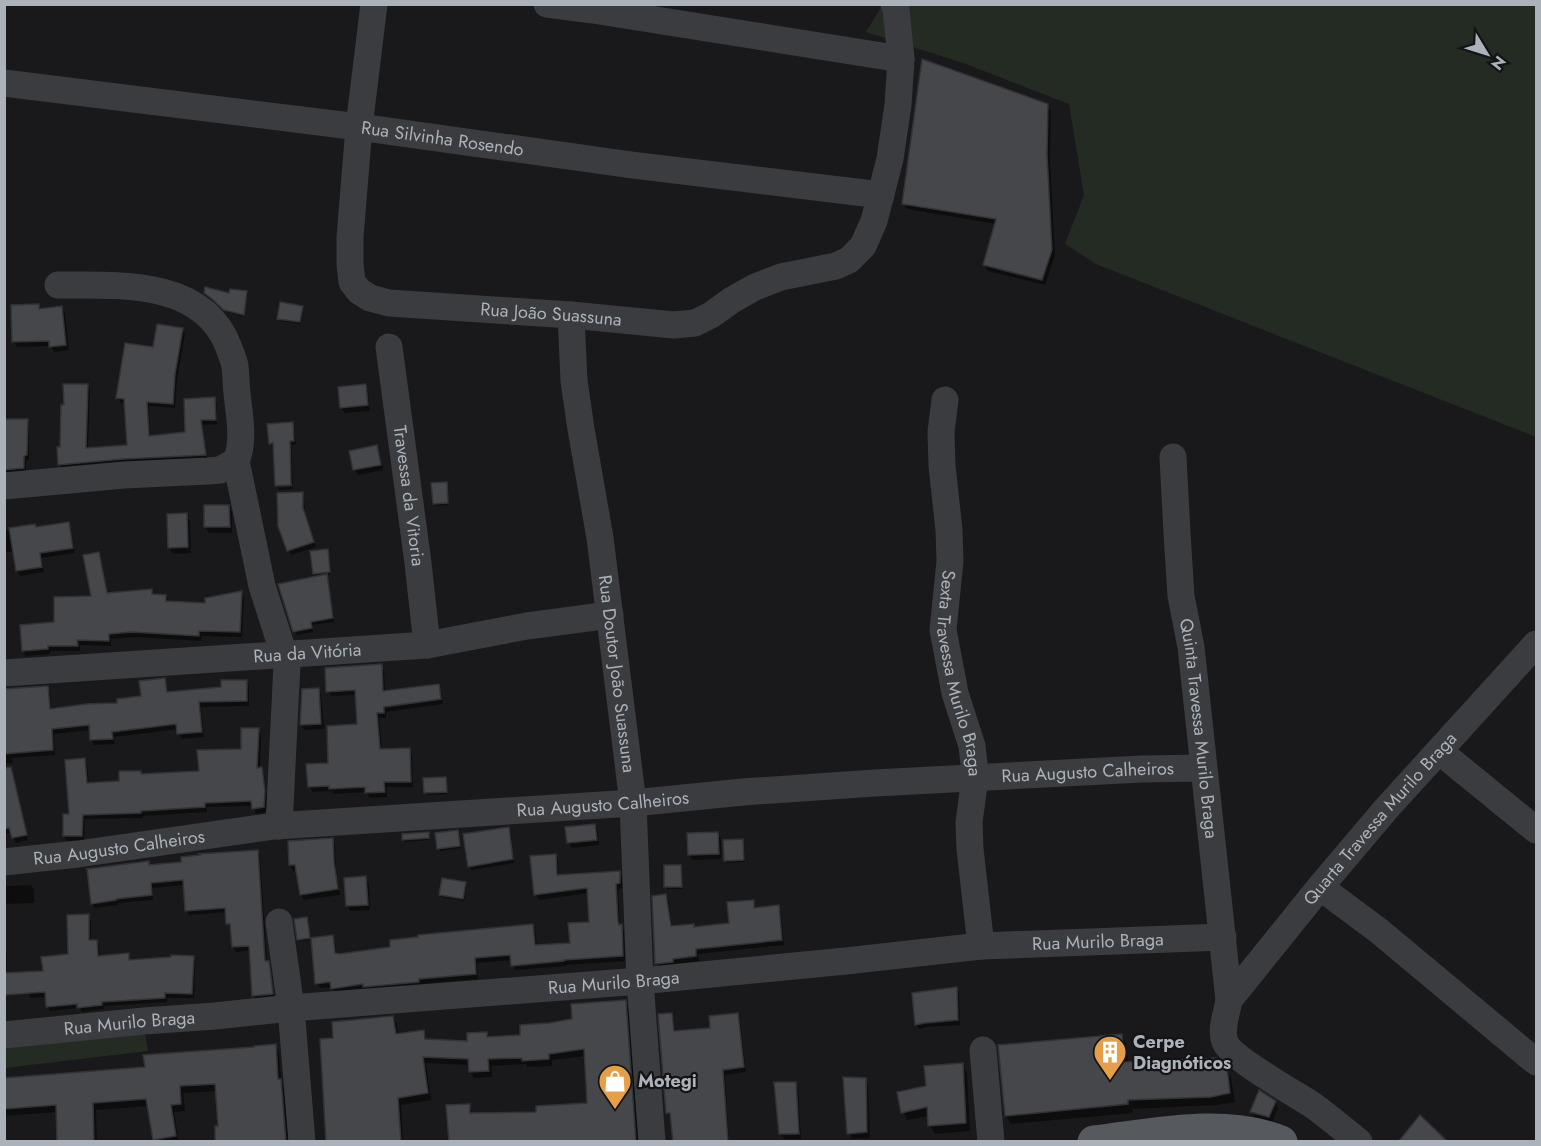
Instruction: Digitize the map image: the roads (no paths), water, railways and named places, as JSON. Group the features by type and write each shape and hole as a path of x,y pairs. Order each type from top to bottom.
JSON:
{"main road":[{"path":"1094,1142 1199,1130 1236,1130 1281,1142"}],"street":[{"path":"359,127 374,4"},
{"path":"547,4 901,58"},
{"name":"Rua João Suassuna","path":"359,127 350,264 352,282 359,291 370,298 389,303 570,315 674,325 695,323 755,287 782,277 836,266 849,260 863,246 874,221 890,159 898,105 901,58 894,4"},
{"name":"Rua Silvinha Rosendo","path":"4,83 359,127 588,160 881,195"},
{"path":"4,486 124,475 220,470 236,461 240,453 241,441 234,364 225,338 215,321 199,307 175,296 151,289 121,285 58,285"},
{"name":"Rua Doutor João Suassuna","path":"570,315 579,420 600,538 633,803 640,981 652,1142"},
{"name":"Travessa da Vitoria","path":"389,347 427,645"},
{"name":"Sexta Travessa Murilo Braga","path":"945,400 940,432 950,561 943,630 955,693 972,746 975,778 969,822 970,849 981,946"},
{"name":"Quinta Travessa Murilo Braga","path":"1173,457 1181,596 1191,647 1229,1000"},
{"path":"236,461 262,586 287,664 279,826"},
{"name":"Rua da Vitória","path":"4,673 427,645 527,626 610,615"},
{"name":"Quarta Travessa Murilo Braga","path":"1229,1000 1386,809 1536,644"},
{"path":"1439,750 1536,830"},
{"name":"Rua Augusto Calheiros","path":"4,862 279,826 633,803 742,792 1142,769 1203,768"},
{"path":"1320,887 1379,931 1536,1062"},
{"path":"279,922 291,1008 302,1142"},
{"name":"Rua Murilo Braga","path":"4,1035 291,1008 640,981 981,946 1223,937"},
{"path":"1229,1000 1223,1032 1225,1043 1232,1051 1312,1105 1359,1142"},
{"path":"983,1050 991,1142"}],"place":[{"name":"Cerpe Diagnóticos","path":"1110,1081"},
{"name":"Motegi","path":"615,1110"}]}
